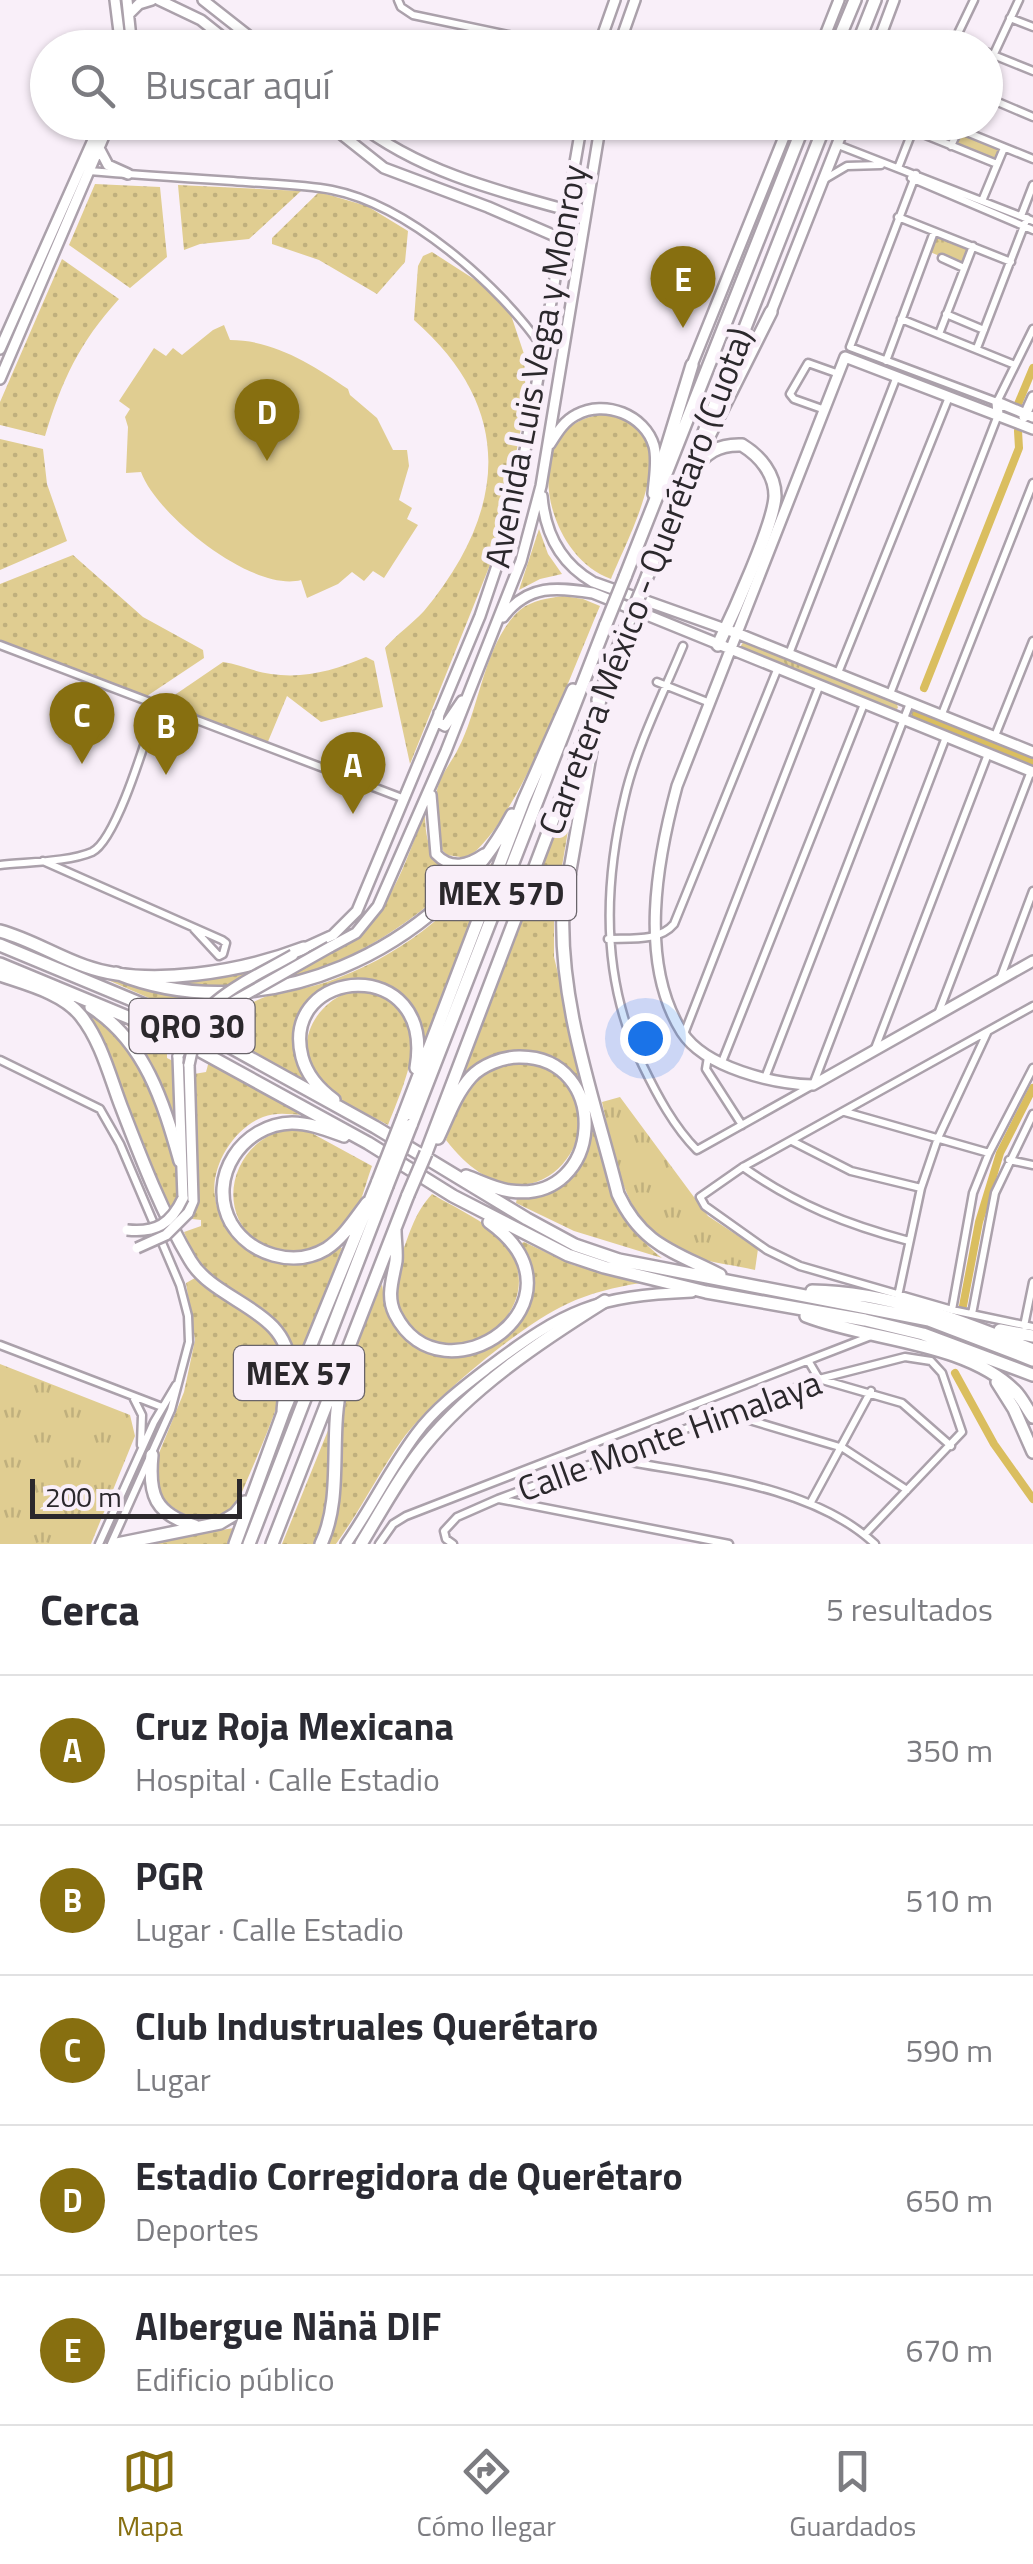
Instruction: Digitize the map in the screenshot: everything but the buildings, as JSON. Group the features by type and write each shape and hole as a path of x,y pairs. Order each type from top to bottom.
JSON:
{"highway":[{"path":"842,30 855,0"},
{"path":"863,30 875,0"},
{"name":"Carretera México - Querétaro (Cuota)","path":"249,1544 407,1120 798,140"},
{"name":"Carretera México - Querétaro (Cuota)","path":"275,1544 463,1048 819,140"},
{"path":"686,474 701,452 770,312"},
{"path":"639,541 692,365"},
{"path":"686,474 718,447 742,445 761,460 773,481 772,511 718,645"},
{"name":"Carretera México - Querétaro (Cuota)","path":"407,1120 411,1098 524,800 563,710 591,662"},
{"path":"601,693 563,910 561,946 568,993 618,1194 627,1212 654,1243 731,1280"},
{"path":"0,932 84,966 142,984 243,993 279,988 336,970 387,945 410,928 445,900 524,800"},
{"path":"0,932 88,981"},
{"name":"QRO 30","path":"0,945 185,1022 575,1245 619,1260 929,1320 1033,1360"},
{"path":"116,973 190,975 298,951"},
{"name":"QRO 30","path":"0,964 172,1035 368,1143 453,1196 568,1255 706,1292 923,1334 1033,1375"},
{"path":"0,974 57,998 82,1016 173,1225 198,1273 212,1288 263,1316 282,1341 289,1367 283,1413"},
{"path":"375,1128 326,1094 304,1065 301,1028 308,1009 329,991 354,983 373,985 395,996 412,1014 419,1051 411,1098"},
{"path":"71,993 118,1026 134,1044 162,1102 180,1161"},
{"path":"426,1152 439,1137 458,1094 474,1073 506,1057 530,1057 554,1066 570,1080 583,1100 587,1126 582,1151 566,1175 548,1187 508,1191 441,1166"},
{"path":"367,1203 329,1247 292,1260 271,1255 239,1232 230,1221 224,1188 233,1154 256,1132 288,1123 311,1125 368,1143"},
{"name":"Carretera México - Querétaro (Cuota)","path":"235,1544 367,1203 383,1183"},
{"path":"395,1230 390,1292 400,1322 428,1344 446,1349 462,1350 491,1341 506,1330 523,1303 524,1269 517,1250 504,1233 453,1196"},
{"path":"784,1290 832,1291 894,1302 981,1327 1033,1350"},
{"path":"361,1544 420,1450 444,1423 498,1375 605,1301"},
{"path":"283,1413 342,1302"},
{"path":"321,1544 331,1515 336,1404 366,1303"},
{"path":"780,1305 838,1328 932,1350 991,1374 1017,1392 1033,1417"},
{"path":"981,1327 1028,1331"},
{"path":"991,1374 1014,1410 1033,1452"},
{"path":"146,1455 156,1501 171,1516 196,1526"},
{"path":"114,1544 228,1519 255,1486"}],"main road":[{"path":"115,0 119,30"},
{"path":"127,0 130,30"},
{"path":"129,14 139,4 155,0 201,20 214,30"},
{"path":"203,0 241,30"},
{"path":"604,30 615,0"},
{"path":"624,30 635,0"},
{"path":"827,30 838,0"},
{"path":"883,30 894,0"},
{"path":"0,349 93,140"},
{"path":"0,379 102,140"},
{"path":"349,140 384,168 562,239"},
{"path":"381,140 462,179 566,210"},
{"name":"Avenida Luis Vega y Monroy","path":"127,1230 144,1232 170,1221 183,1198 178,1056 185,1034 210,1003 333,935 356,911 480,616 506,539 527,441 579,140"},
{"name":"Avenida Luis Vega y Monroy","path":"137,1248 166,1235 188,1213 193,1201 189,1064 195,1037 215,1012 356,932 378,906 431,788 522,561 542,486 598,140"},
{"path":"692,365 783,140"},
{"path":"770,312 840,140"},
{"path":"99,148 108,165 128,174"},
{"path":"414,180 423,163"},
{"path":"1026,418 998,415 897,376 848,352 678,786 666,825 656,891 656,936 664,990 684,1035 708,1054 746,1074 813,1084 1033,961"},
{"path":"1026,418 1033,397"},
{"path":"998,415 998,402 1026,418 1033,429"},
{"path":"546,451 565,423 580,412 604,409 631,417 643,425 655,450 653,494"},
{"path":"542,486 545,521 552,539 568,565 593,582 739,634 1033,752"},
{"path":"494,632 516,601 562,587 592,592 1032,772"},
{"path":"443,700 438,721 445,726 476,679"},
{"path":"431,788 430,816 436,854 458,865 470,864 486,852"},
{"path":"346,1544 398,1460 436,1412 537,1331 564,1315 605,1301 643,1294 706,1292"}],"street":[{"path":"398,0 400,7 413,15 484,30"},
{"path":"959,30 974,0"},
{"path":"1003,30 1019,0"},
{"path":"1010,18 1033,27"},
{"path":"1003,59 1033,71"},
{"path":"1003,104 1033,117"},
{"path":"898,168 909,140"},
{"path":"940,140 997,164"},
{"path":"951,146 954,140"},
{"path":"988,140 1033,159"},
{"path":"838,145 1026,220"},
{"path":"982,201 1004,148"},
{"path":"826,179 848,166 887,165"},
{"path":"89,171 334,190 377,206 473,269 543,348"},
{"path":"912,176 1026,220 1033,230"},
{"path":"912,176 848,352 886,361 998,402 1033,329"},
{"path":"977,348 1026,220 1033,185"},
{"path":"898,217 1011,262"},
{"path":"886,361 934,232"},
{"path":"939,334 972,246"},
{"path":"942,258 964,268"},
{"path":"946,314 984,330"},
{"path":"900,319 1014,365"},
{"path":"825,410 790,394 808,363 839,374"},
{"path":"789,654 897,376"},
{"path":"838,673 950,396"},
{"path":"890,694 998,415"},
{"path":"942,714 1033,484"},
{"path":"995,736 1033,640"},
{"path":"0,646 402,798"},
{"path":"683,646 625,794 612,868 608,939 615,988 631,1042 659,1098 697,1150 813,1084 946,738"},
{"path":"608,939 656,936 674,924 778,670"},
{"path":"657,682 710,703"},
{"path":"684,1035 820,687"},
{"path":"765,1078 910,703"},
{"path":"722,1062 864,704"},
{"path":"0,865 93,852 103,844 117,819 157,705"},
{"path":"874,1051 988,754"},
{"path":"938,1015 1032,772"},
{"path":"43,860 222,940 226,944 223,954 219,956 212,950 194,929"},
{"path":"1000,978 1033,891"},
{"path":"1033,1006 742,1167 704,1190 700,1197 705,1206 768,1250 800,1266 1028,1331 1033,1328"},
{"path":"898,1296 921,1188 938,1138 988,1031"},
{"path":"708,1054 706,1068 742,1125"},
{"path":"0,1060 89,1102 107,1119 180,1285 189,1332 182,1375 146,1455 114,1544"},
{"path":"952,1310 974,1193 989,1153 1033,1068"},
{"path":"844,1112 989,1153"},
{"path":"972,1314 995,1193 1033,1114"},
{"path":"792,1141 850,1171 921,1188"},
{"path":"1010,1160 1033,1165"},
{"path":"742,1167 816,1211 910,1240"},
{"path":"1028,1331 1033,1282"},
{"path":"379,1544 393,1524 406,1516 872,1336"},
{"path":"0,1345 166,1409"},
{"name":"Calle Monte Himalaya","path":"453,1544 446,1540 444,1531 457,1517 498,1498 820,1379 888,1360 920,1358 931,1361 942,1373 962,1424 962,1432 951,1446"},
{"path":"809,1362 820,1379 902,1403 951,1446 865,1534"},
{"path":"812,1502 871,1392"},
{"path":"134,1398 146,1455"},
{"path":"99,1544 166,1409"},
{"path":"725,1413 843,1448 907,1490"},
{"path":"607,1458 812,1502 876,1544"},
{"path":"498,1498 729,1544"}],"green space":[{"path":"978,140 1000,150 995,161 953,143"},
{"path":"95,184 160,187 167,257 130,288 69,245"},
{"path":"178,185 301,191 249,239 200,244 184,250"},
{"path":"319,192 367,206 408,231 405,262 377,294 319,260 272,244 272,238"},
{"path":"936,234 970,248 964,266 930,252"},
{"path":"432,252 491,290 510,312 524,354 526,403 498,545 410,764 385,648 424,611 452,573 472,536 484,498 488,461 484,425 470,389 447,354 414,320 418,266 423,256"},
{"path":"62,259 119,299 73,363 45,436 0,425 0,402"},
{"path":"224,325 230,340 277,349 348,389 377,418 393,450 407,450 409,466 399,500 412,508 407,519 418,525 384,578 373,571 364,581 352,572 338,584 307,598 301,580 281,581 258,575 209,547 166,509 141,472 126,473 125,417 130,409 119,401 154,348 166,356 173,348 182,355"},
{"path":"610,414 639,428 648,442 651,460 643,502 611,579 587,565 568,543 555,516 549,488 550,460 561,437 580,421"},
{"path":"0,439 43,449 47,484 67,541 0,570"},
{"path":"539,529 548,554 562,574 519,590"},
{"path":"73,555 143,617 203,650 204,658 144,698 0,643 0,584"},
{"path":"563,596 600,606 560,703 524,780 486,840 467,858 447,855 435,833 437,790 466,733 498,639 520,610 541,600"},
{"path":"745,639 896,700 898,708 892,712 739,649"},
{"path":"366,657 374,661 383,707 321,722 287,696 267,744 160,705 223,662 265,673 296,675"},
{"path":"915,708 1033,755 1033,767 912,719"},
{"path":"579,765 554,914 554,957 587,1092 561,1066 529,1053 496,1054 464,1074"},
{"path":"425,813 429,845 439,861 456,869 468,869 387,935 326,966 293,977 223,986 153,982 230,971 342,946 373,920 384,904"},
{"path":"499,854 424,1050 420,1018 405,997 379,982 347,980 335,985 299,1019 293,1049 305,1085 214,1030 260,999 327,982 401,946 443,914"},
{"path":"76,966 142,988 209,998 190,1016"},
{"path":"356,990 383,998 400,1010 409,1025 410,1062 388,1125 342,1101 319,1083 307,1055 311,1026 319,1014 341,995"},
{"path":"78,1003 104,1019 124,1043 163,1115 178,1169 171,1213 103,1040 92,1018"},
{"path":"127,1019 176,1041 167,1045 167,1058 173,1061 175,1119 138,1038 125,1023"},
{"path":"209,1061 301,1115 277,1114 252,1122 226,1150 214,1185 221,1217 232,1234 246,1248 282,1262 302,1263 342,1248 294,1371 277,1326 253,1304 212,1281 198,1264 184,1232 201,1226 201,1220 192,1219 199,1197 194,1074 206,1072"},
{"path":"519,1062 557,1076 576,1100 579,1128 569,1156 547,1177 518,1185 483,1175 446,1140 463,1098 478,1078 502,1065"},
{"path":"620,1097 708,1216 758,1249 755,1270 693,1257 670,1247 652,1232 627,1194 612,1148 602,1102"},
{"path":"592,1113 622,1210 662,1258 574,1231 516,1203 517,1198 549,1191 572,1172 586,1145"},
{"path":"294,1129 306,1130 372,1166 354,1216 340,1234 311,1251 275,1254 246,1231 236,1214 233,1195 244,1159 257,1144"},
{"path":"432,1194 496,1234 517,1267 518,1292 508,1315 491,1332 468,1343 444,1345 422,1336 403,1314 395,1295 395,1275 409,1235"},
{"path":"524,1242 573,1265 641,1283 567,1304 526,1328 478,1364 416,1423 336,1544 326,1544 339,1496 342,1395 356,1346 382,1284 396,1320 427,1350 452,1357 477,1353 499,1341 517,1322 527,1299 529,1272 520,1244"},
{"path":"195,1278 264,1327 279,1350 284,1370 277,1405 236,1507 202,1518 182,1513 155,1489 157,1458 184,1392 195,1340 186,1283"},
{"path":"0,1364 130,1415 135,1436 91,1544 0,1544"},
{"path":"331,1423 331,1498 316,1544 282,1544"},
{"path":"234,1528 227,1544 133,1544"}],"waterway":[{"path":"1018,404 1033,368"},
{"path":"924,688 1019,448 1018,431"},
{"path":"917,715 1033,761"},
{"path":"963,1306 979,1222 1000,1153 1033,1088"},
{"path":"955,1373 994,1444 1033,1499"}],"place":[{"name":"Albergue Nänä DIF","path":"683,328"},
{"name":"Estadio Corregidora de Querétaro","path":"267,461"},
{"name":"Club Industruales Querétaro","path":"82,764"},
{"name":"PGR","path":"166,775"},
{"name":"Cruz Roja Mexicana","path":"353,814"}]}
